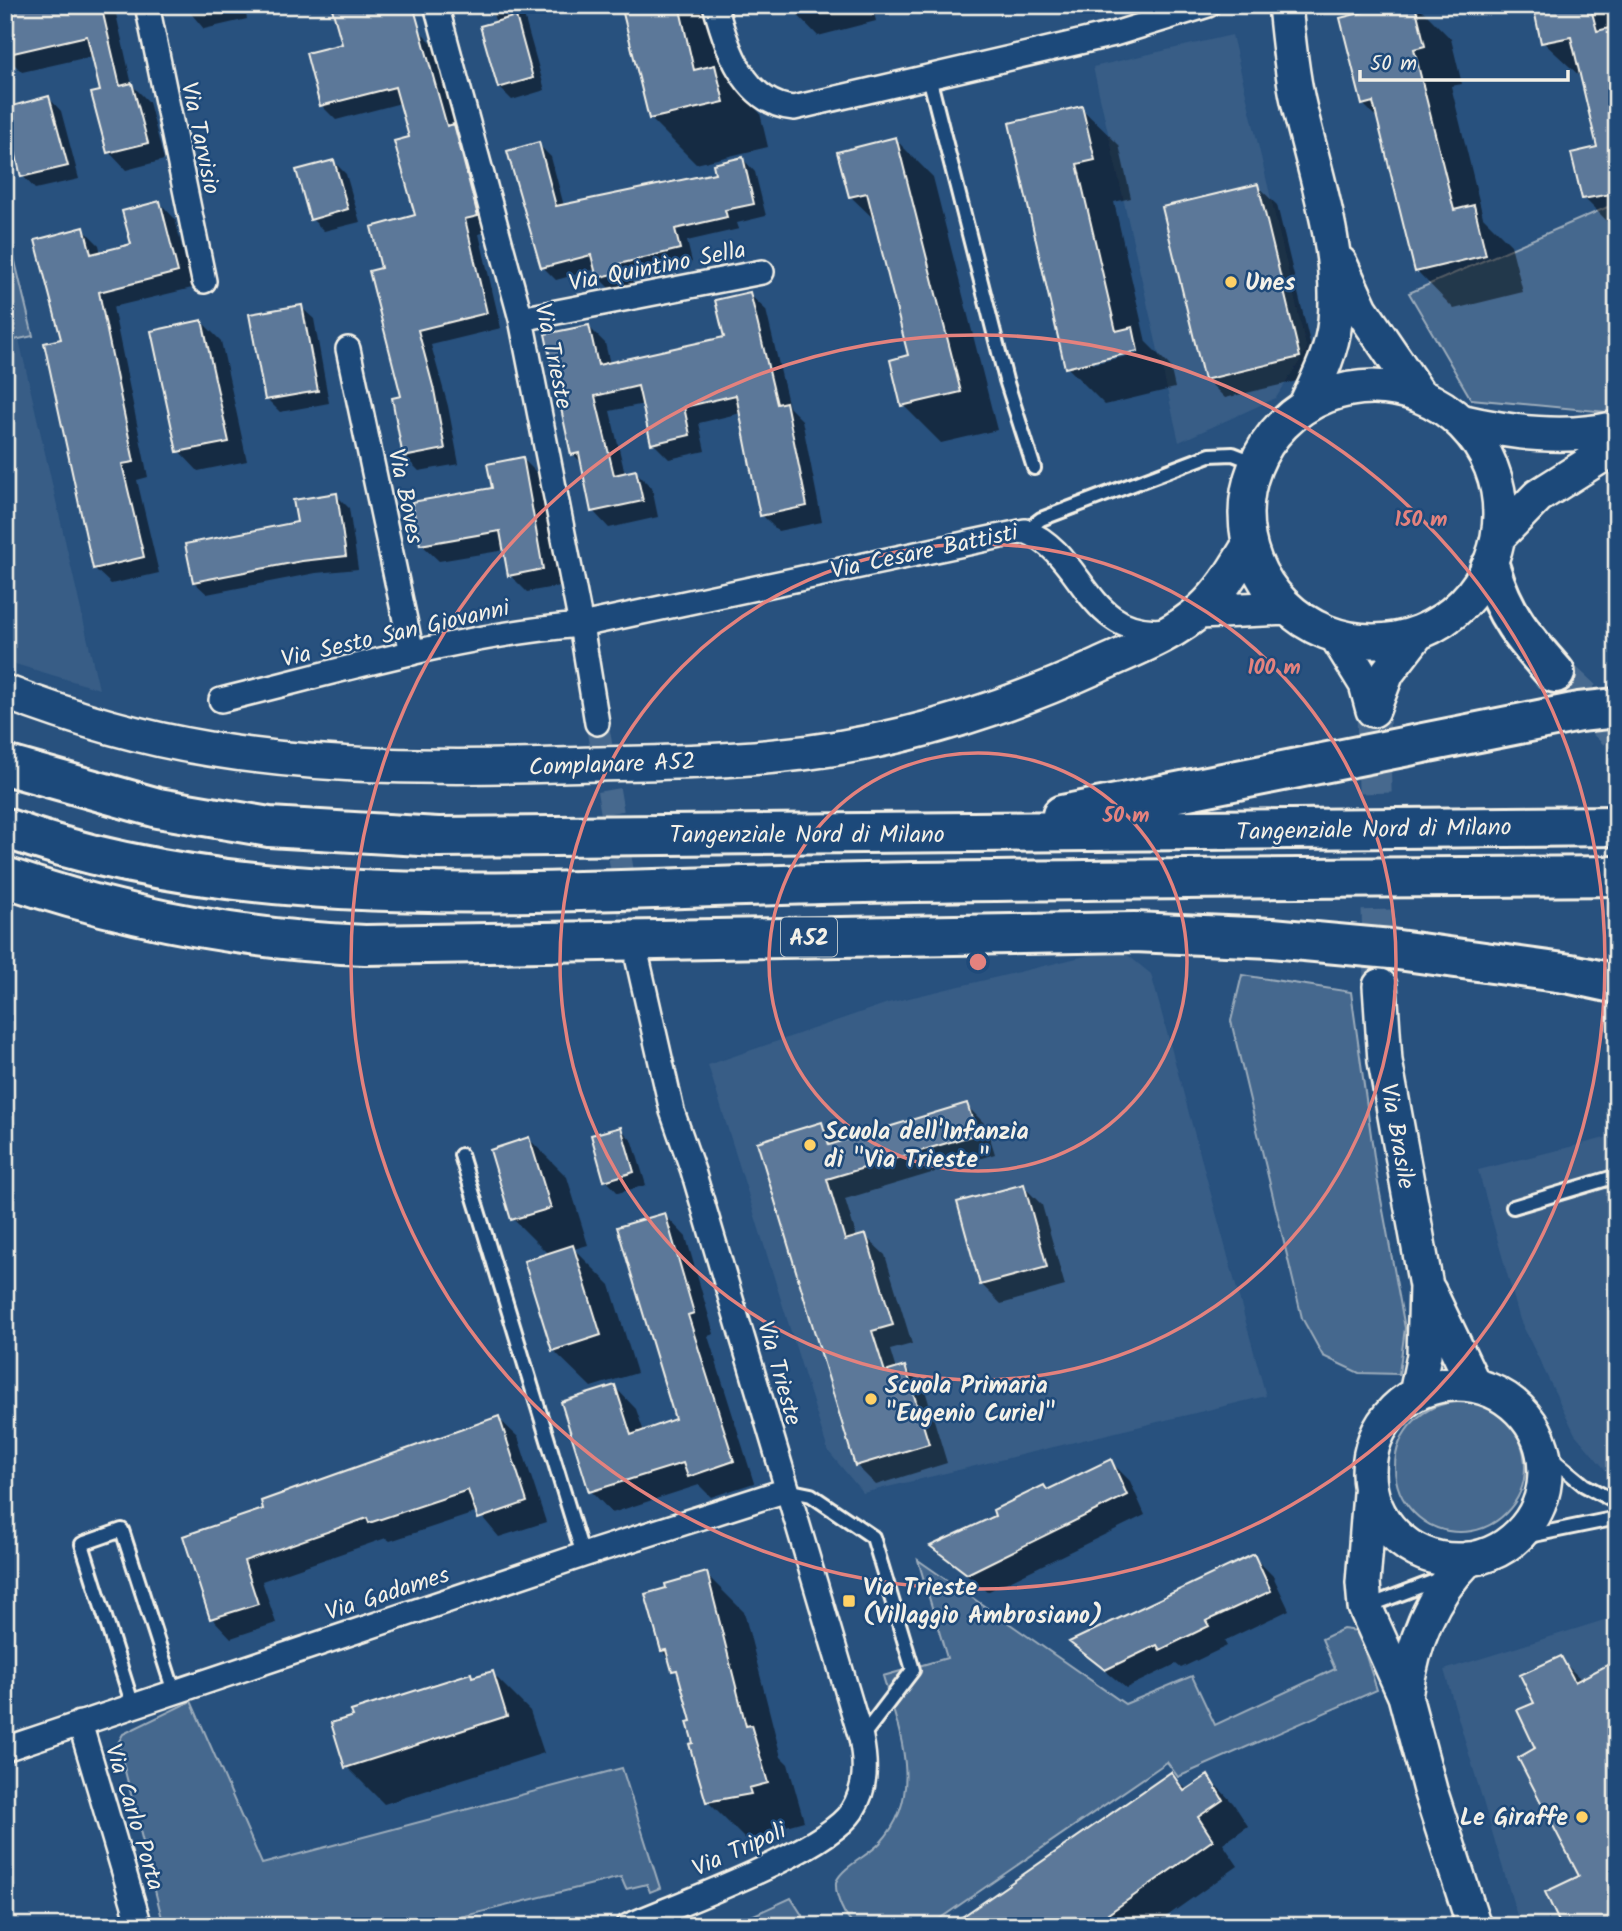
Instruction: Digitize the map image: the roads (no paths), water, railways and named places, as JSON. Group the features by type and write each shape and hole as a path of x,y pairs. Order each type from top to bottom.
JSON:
{"highway":[{"path":"1494,552 1500,602 1514,624 1555,673"},
{"path":"970,833 1579,712 1617,708"},
{"name":"Tangenziale Nord di Milano","path":"5,765 158,808 269,827 438,836 1617,826"},
{"name":"Tangenziale Nord di Milano","path":"5,828 140,865 258,883 438,891 975,881 1617,876"},
{"name":"A52","path":"5,877 66,898 156,920 298,943 393,945 1134,932 1272,938 1391,949 1571,974 1617,984"}],"street":[{"name":"Via Tarvisio","path":"147,5 204,281"},
{"name":"Via Trieste","path":"436,5 521,319 581,625 597,723"},
{"path":"715,5 729,48 747,81 762,97 779,106 807,107 1114,34 1208,5"},
{"path":"1285,5 1297,96 1331,240 1335,291 1332,337 1325,365 1305,406"},
{"path":"1331,240 1361,309 1420,396"},
{"name":"Via Quintino Sella","path":"521,319 762,272"},
{"name":"Via Boves","path":"348,349 412,653"},
{"path":"1494,552 1501,509 1493,469 1484,451 1460,421 1420,396 1386,387 1352,388 1305,406 1278,430 1256,463 1246,501 1249,545 1259,572 1287,608 1320,630 1338,637 1374,642 1417,634 1446,619 1467,601 1494,552 1538,496 1617,446"},
{"path":"1460,421 1514,433 1575,434 1617,428"},
{"path":"1026,531 1043,538 1059,553 1088,596 1112,618 1138,630 1185,621"},
{"name":"Via Cesare Battisti","path":"581,625 1026,531"},
{"name":"Complanare A52","path":"5,692 118,728 207,749 373,767 696,762 779,756 851,745 950,722 1046,690 1185,621 1232,574 1249,545"},
{"name":"Complanare A52","path":"1185,621 1287,608"},
{"name":"Via Sesto San Giovanni","path":"221,700 412,653 525,630 581,625"},
{"path":"1338,637 1366,684 1373,710 1387,673 1417,634"},
{"name":"Via Trieste","path":"638,961 672,1111 697,1184 861,1738 865,1772 857,1800"},
{"name":"Via Brasile","path":"1380,986 1385,1061 1426,1286 1424,1354 1416,1394"},
{"name":"Via Brasile","path":"1426,1286 1474,1385"},
{"path":"1405,1696 1410,1665 1429,1611 1461,1566 1514,1539 1540,1503 1545,1483 1544,1452 1530,1420 1513,1403 1496,1392 1474,1385 1433,1387 1416,1394 1402,1402 1382,1425 1369,1460 1370,1485 1363,1583 1365,1607 1405,1696 1430,1790 1474,1926"},
{"path":"1370,1485 1382,1518 1402,1540 1434,1557 1461,1566"},
{"name":"Via Gadames","path":"5,1749 583,1555 787,1490"},
{"name":"Via Carlo Porta","path":"80,1723 140,1926"},
{"name":"Via Tripoli","path":"628,1926 798,1852 831,1833 847,1818 857,1800"}],"lane":[{"path":"929,78 1006,380 1034,468"},
{"name":"Via Cesare Battisti","path":"1026,531 1041,519 1210,455 1233,454 1256,463"},
{"path":"461,1155 583,1555"},
{"path":"1513,1207 1617,1176"},
{"path":"1544,1452 1584,1485 1617,1503"},
{"path":"787,1490 811,1495 873,1537 913,1670 861,1738"},
{"path":"1514,1539 1617,1518"},
{"path":"133,1706 82,1544 103,1536 122,1530 174,1692"},
{"path":"1365,1607 1461,1566"}],"tunnel":[{"path":"1555,673 1617,731"},
{"path":"1373,710 1380,986"},
{"path":"597,723 636,951"}],"place":[{"name":"Unes","path":"1231,282"},
{"name":"Scuola dell'Infanzia di \"Via Trieste\"","path":"810,1145"},
{"name":"Scuola Primaria \"Eugenio Curiel\"","path":"871,1399"},
{"name":"Via Trieste (Villaggio Ambrosiano)","path":"849,1601"},
{"name":"Le Giraffe","path":"1582,1817"}]}
